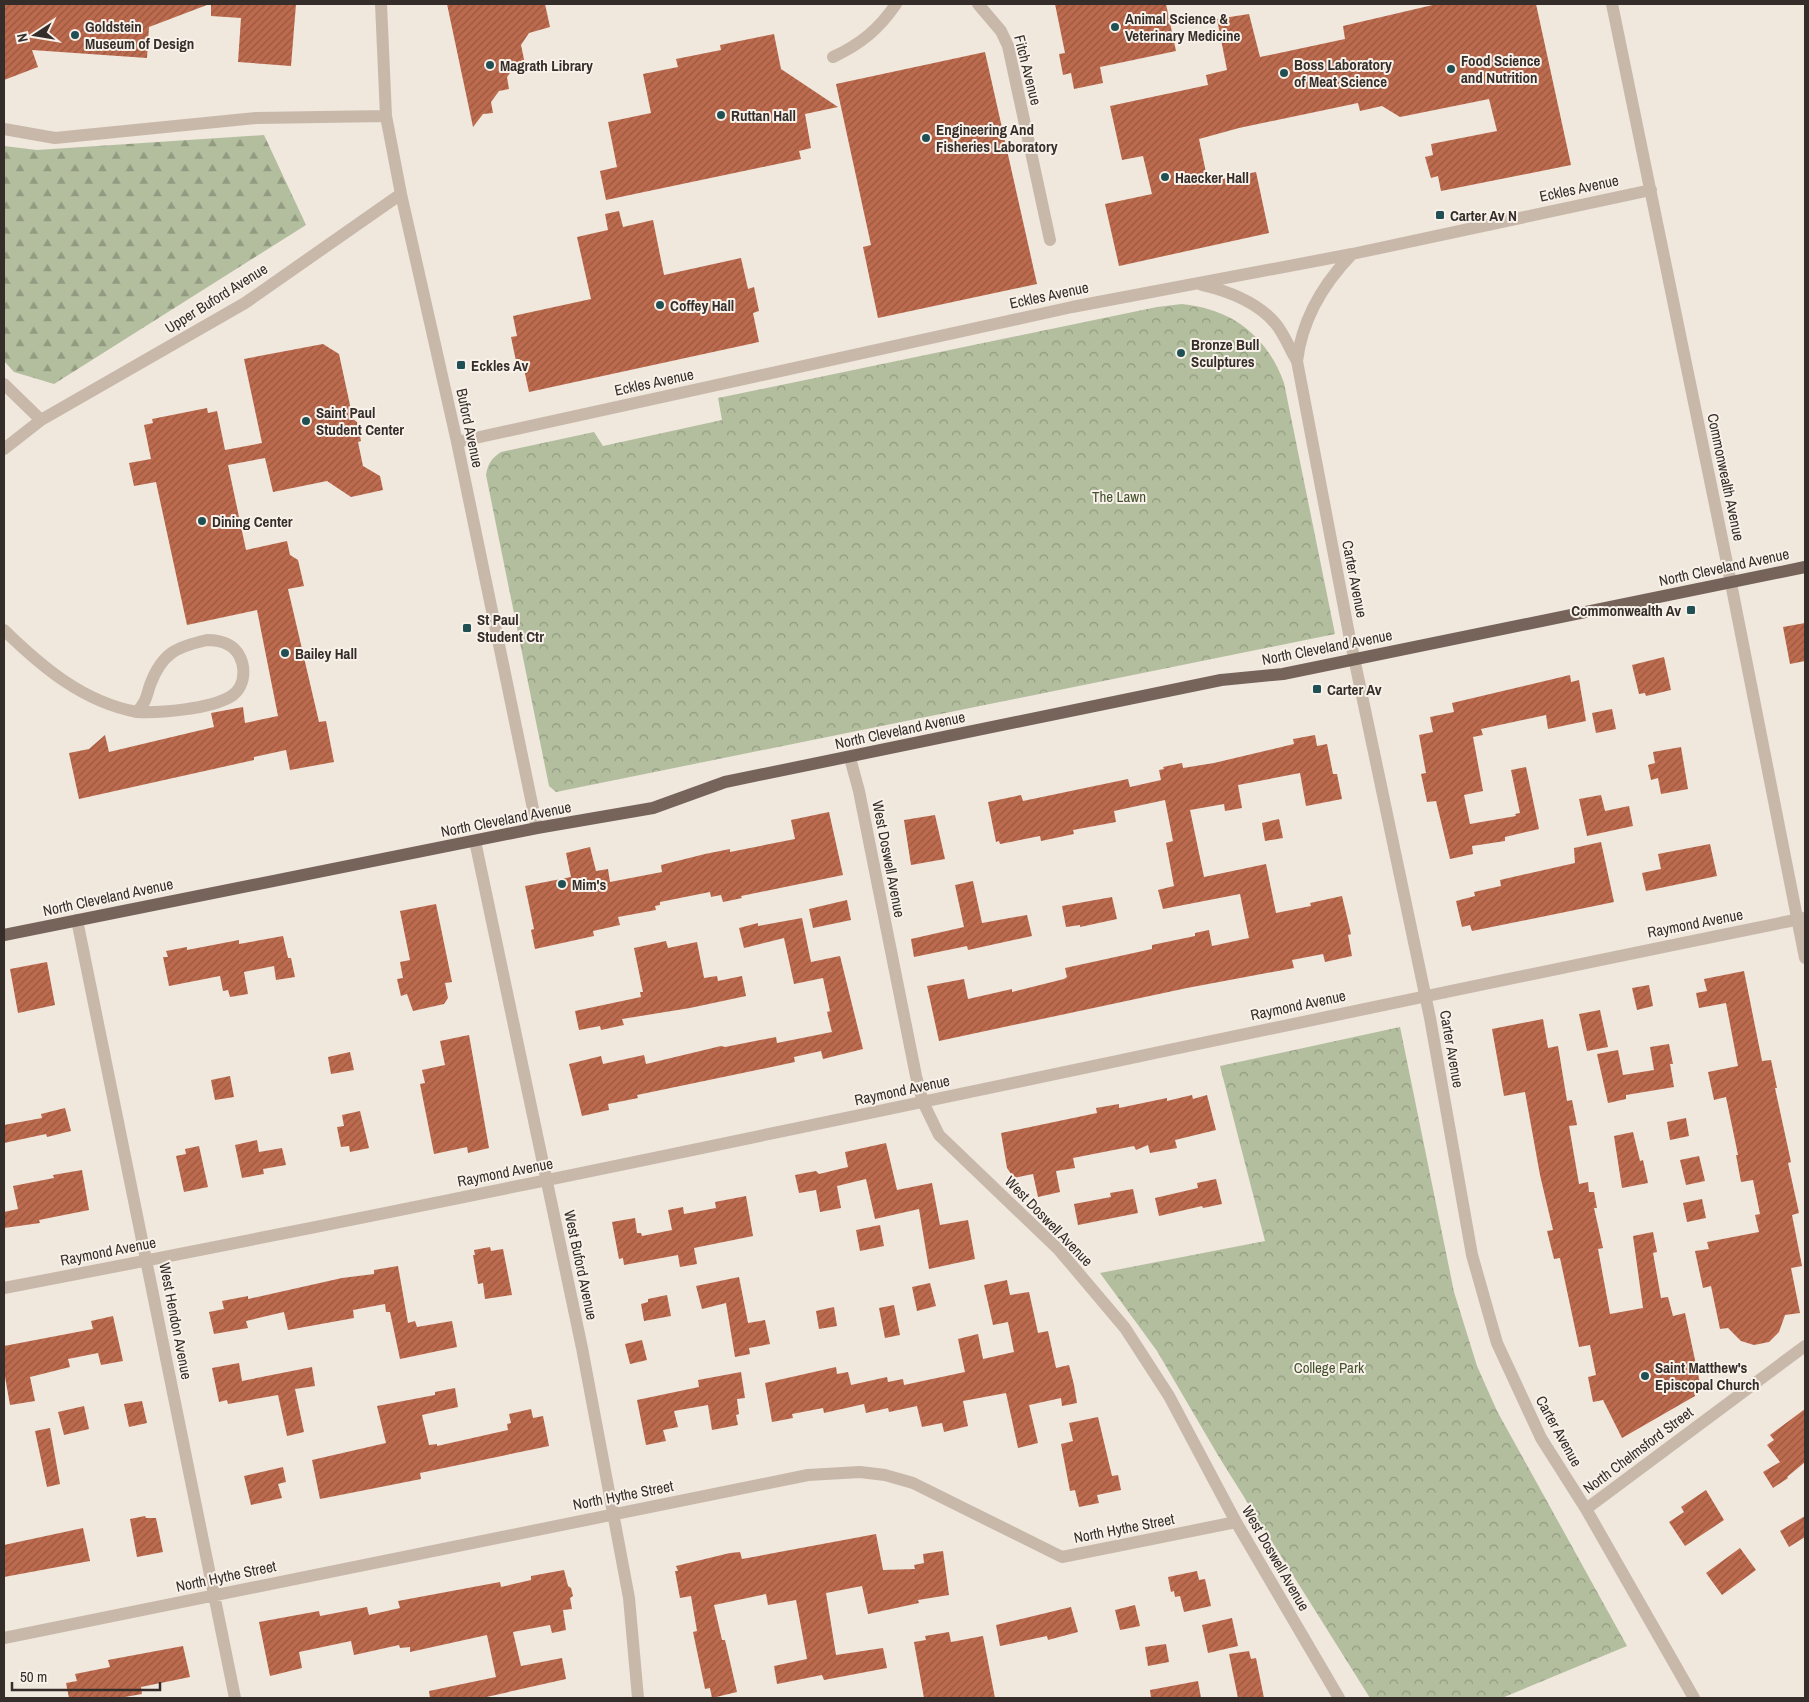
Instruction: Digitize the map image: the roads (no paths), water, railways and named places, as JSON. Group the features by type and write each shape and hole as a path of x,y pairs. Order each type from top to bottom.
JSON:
{"main road":[{"name":"North Cleveland Avenue","path":"4,935 536,828 653,808 725,782 850,758 1221,680 1284,674 1805,567"}],"street":[{"name":"Buford Avenue","path":"381,4 386,116 401,194 457,442 536,828"},
{"path":"833,57 856,46 873,34 896,4"},
{"name":"Fitch Avenue","path":"978,4 1001,31 1008,46 1050,240"},
{"name":"Commonwealth Avenue","path":"1612,4 1802,918 1805,958"},
{"path":"4,129 54,138 256,118 386,116"},
{"name":"Eckles Avenue","path":"457,442 1072,307 1352,254 1651,190"},
{"name":"Upper Buford Avenue","path":"4,449 41,420 245,303 401,194"},
{"name":"Carter Avenue","path":"1352,254 1325,286 1315,304 1299,342 1297,362 1354,660 1425,995 1472,1255 1497,1343 1541,1438 1586,1509 1694,1698"},
{"name":"Carter Avenue","path":"1199,284 1225,290 1246,301 1275,323 1297,362"},
{"path":"4,384 41,420"},
{"path":"4,630 64,682 116,708 137,712 170,711 222,701 232,696 238,690 243,679 243,666 239,655 231,646 218,640 207,640 181,646 172,651 160,666 150,687 147,701 137,712"},
{"name":"West Doswell Avenue","path":"850,758 859,790 923,1102 939,1135 1059,1250 1125,1328 1169,1396 1236,1522 1339,1698"},
{"name":"West Buford Avenue","path":"475,841 582,1348 611,1513 629,1598 638,1698"},
{"name":"Raymond Avenue","path":"4,1288 547,1180 1425,995 1802,918"},
{"name":"West Hendon Avenue","path":"78,920 236,1698"},
{"name":"North Chelmsford Street","path":"1586,1509 1805,1346"},
{"name":"North Hythe Street","path":"4,1638 611,1513 808,1475 860,1472 885,1475 913,1483 1062,1557 1236,1522"}],"place":[{"name":"Animal Science & Veterinary Medicine","path":"1115,27"},
{"name":"Goldstein Museum of Design","path":"75,35"},
{"name":"Magrath Library","path":"490,65"},
{"name":"Food Science and Nutrition","path":"1451,69"},
{"name":"Boss Laboratory of Meat Science","path":"1284,73"},
{"name":"Ruttan Hall","path":"721,115"},
{"name":"Engineering And Fisheries Laboratory","path":"926,138"},
{"name":"Haecker Hall","path":"1165,177"},
{"name":"Carter Av N","path":"1440,215"},
{"name":"Coffey Hall","path":"660,305"},
{"name":"Bronze Bull Sculptures","path":"1181,353"},
{"name":"Eckles Av","path":"461,365"},
{"name":"Saint Paul Student Center","path":"306,421"},
{"name":"Dining Center","path":"202,521"},
{"name":"Commonwealth Av","path":"1691,610"},
{"name":"St Paul Student Ctr","path":"467,628"},
{"name":"Bailey Hall","path":"285,653"},
{"name":"Carter Av","path":"1317,689"},
{"name":"Mim's","path":"562,884"},
{"name":"Saint Matthew's Episcopal Church","path":"1645,1376"}],"park label":[{"name":"The Lawn","path":"1119,496"},
{"name":"College Park","path":"1329,1367"}]}
